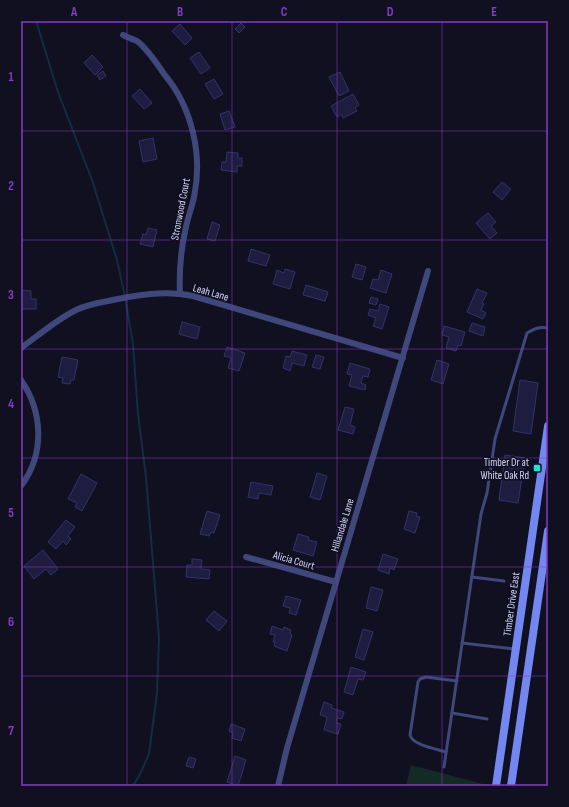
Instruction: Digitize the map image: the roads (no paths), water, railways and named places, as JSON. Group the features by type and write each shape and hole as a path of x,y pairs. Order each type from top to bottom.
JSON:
{"main road":[{"name":"Timber Drive East","path":"496,786 548,426"},
{"path":"511,786 548,531"},
{"path":"501,786 507,714"}],"street":[{"name":"Stronwood Court","path":"123,35 137,42 170,81 182,101 192,128 197,174 194,196 182,248 179,278 180,294"},
{"name":"Hillandale Lane","path":"278,786 287,748 428,271"},
{"name":"Leah Lane","path":"21,348 77,309 142,296 180,294 403,358"},
{"path":"21,380 32,401 36,413 38,435 35,460 21,486"},
{"name":"Alicia Court","path":"246,557 336,582"}],"lane":[{"path":"444,767 481,514 487,493 495,439 527,333 534,328 548,328"},
{"path":"472,577 504,581"},
{"path":"462,643 515,649"},
{"path":"446,752 411,739 410,735 418,682 422,677 457,681"},
{"path":"452,714 487,719"}],"waterway":[{"path":"36,21 58,92 92,180 117,260 133,344 138,414 146,477 159,637 157,693 149,754 133,786"}],"place":[{"name":"Timber Dr at White Oak Rd","path":"537,468"}]}
